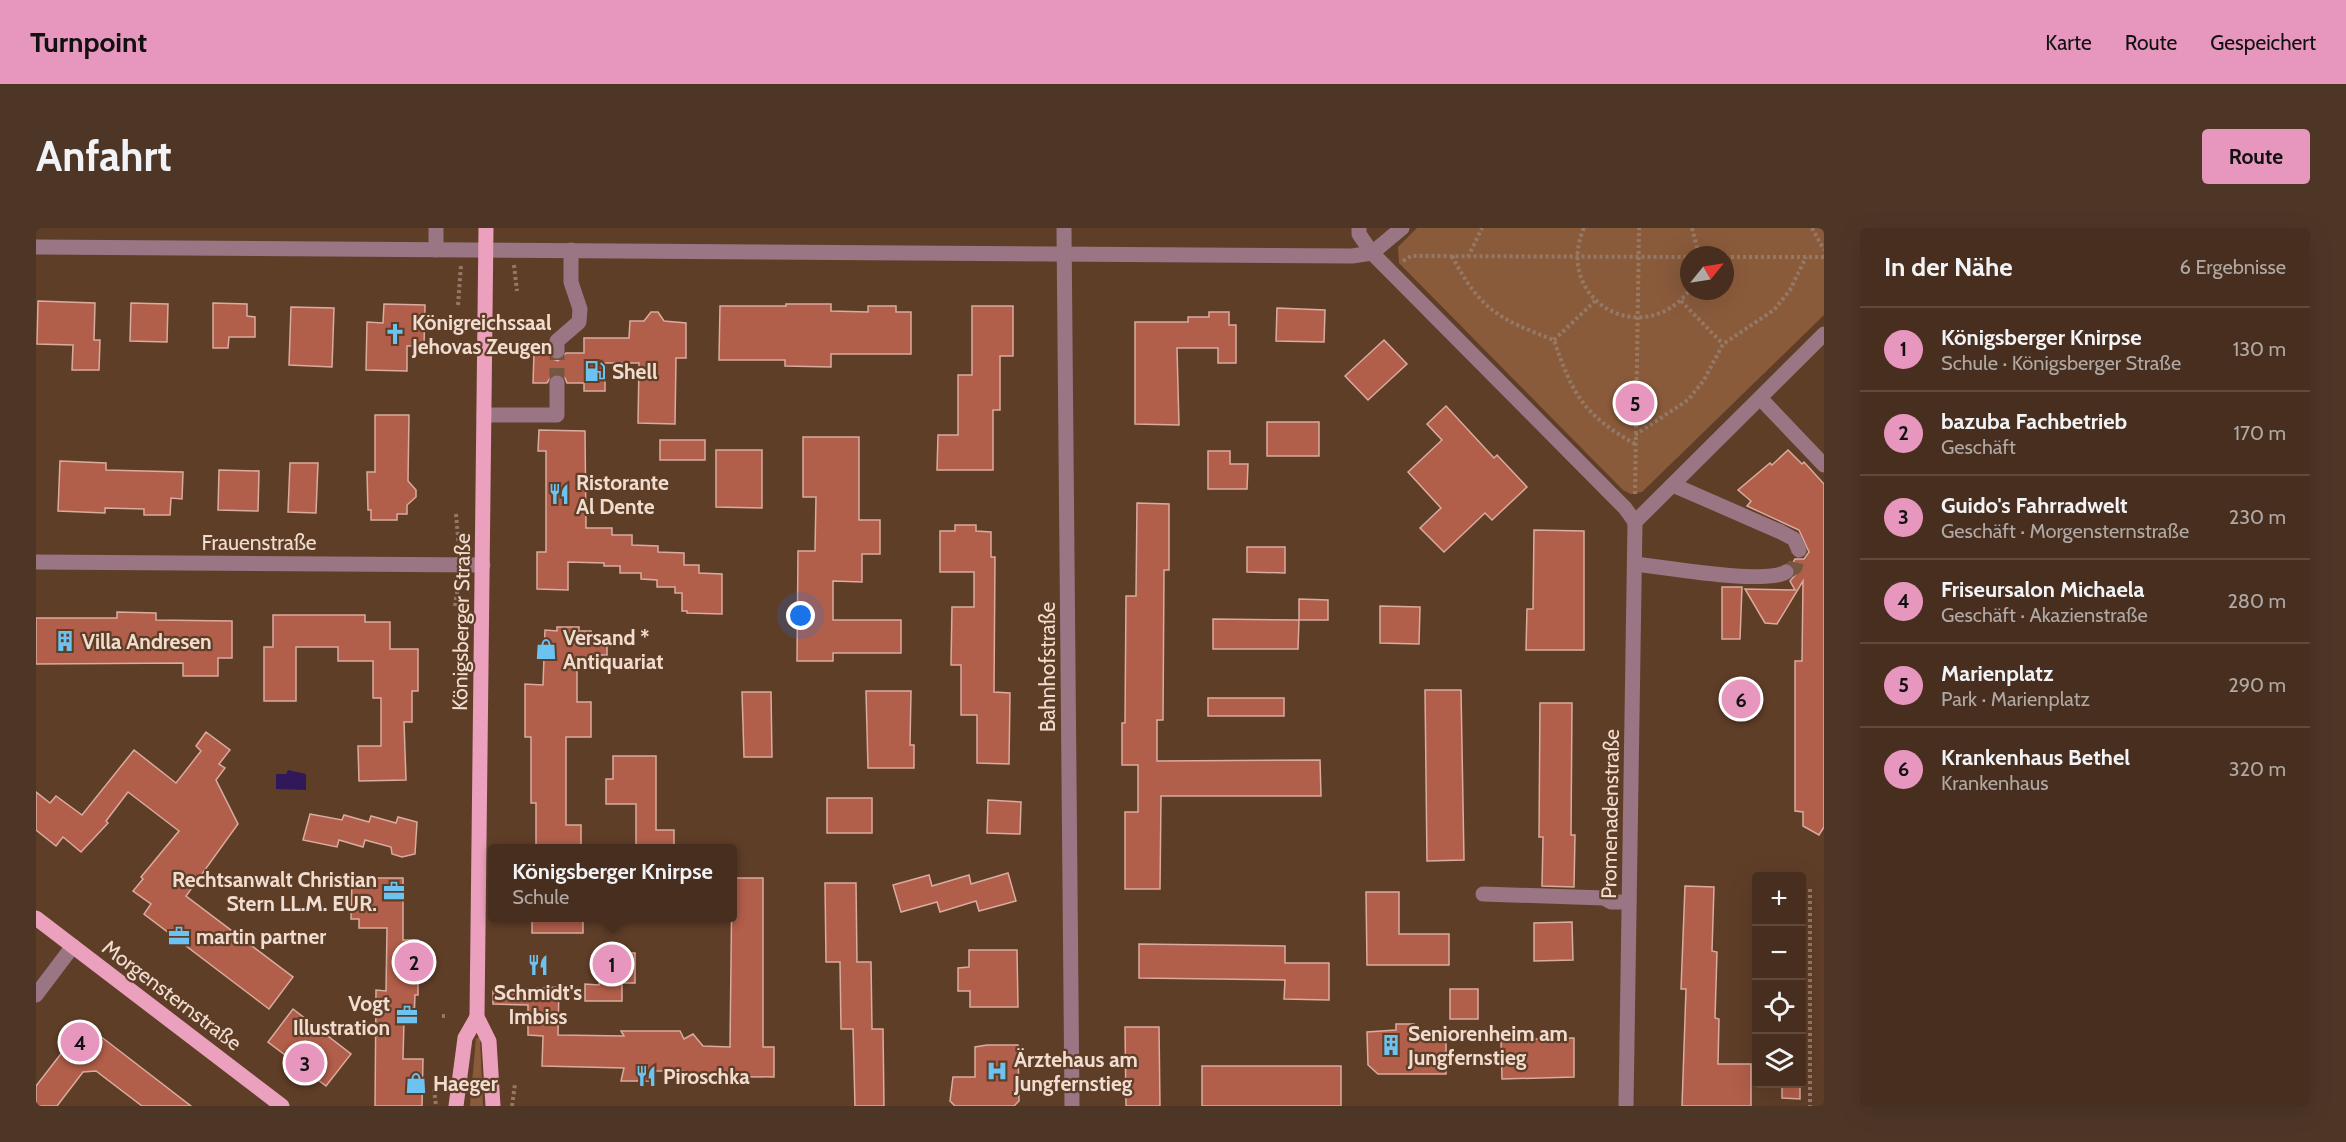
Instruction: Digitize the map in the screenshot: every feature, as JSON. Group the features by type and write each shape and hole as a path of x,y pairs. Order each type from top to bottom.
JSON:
{"main road":[{"name":"Königsberger Straße","path":"486,228 477,1017 489,1041 493,1106"},
{"name":"Morgensternstraße","path":"36,918 282,1106"},
{"name":"Königsberger Straße","path":"456,1106 465,1038 477,1017"}],"street":[{"path":"436,228 436,250"},
{"name":"Bahnhofstraße","path":"1064,228 1072,1106"},
{"path":"1359,228 1359,234 1372,253 1625,508 1635,522 1824,334"},
{"path":"36,247 1352,256 1372,253 1402,228"},
{"path":"557,351 557,341 579,322 580,309 571,282 571,250"},
{"path":"484,415 557,415 557,383"},
{"path":"1760,398 1824,465"},
{"path":"1673,485 1781,532 1794,539 1799,550"},
{"name":"Promenadenstraße","path":"1626,1106 1635,522"},
{"name":"Frauenstraße","path":"36,562 483,565"},
{"path":"1635,564 1756,577 1780,575 1786,572"},
{"path":"1483,894 1604,898 1611,902 1629,902"},
{"path":"36,995 73,946"}],"path":[{"path":"1468,256 1482,228"},
{"path":"1584,228 1576,257 1579,273 1595,301 1622,316 1637,318 1653,316 1681,301 1723,344"},
{"path":"1635,495 1639,228"},
{"path":"1692,228 1697,246"},
{"path":"1812,228 1824,250"},
{"path":"1404,252 1411,256 1680,257"},
{"path":"1452,256 1467,286 1492,311 1515,325 1554,340"},
{"path":"1734,257 1824,257"},
{"path":"1635,435 1688,400 1704,380 1723,344 1774,310 1790,290 1806,257"},
{"path":"458,305 461,277"},
{"path":"514,277 518,291"},
{"path":"1554,340 1595,301"},
{"path":"1554,340 1567,378 1586,409 1610,430 1635,444"},
{"path":"456,514 459,545"},
{"path":"455,606 459,587"},
{"path":"1810,889 1810,1106"},
{"path":"512,1106 515,1084"},
{"path":"434,1089 436,1106"}],"shaded area":[{"path":"1417,228 1824,228 1824,315 1642,492 1631,494 1623,490 1399,263 1398,247"},
{"path":"288,770 306,774 306,790 276,789 276,774 286,774"},
{"path":"476,1038 480,1038 483,1106 470,1106"}],"building":[{"path":"38,301 95,303 94,340 100,340 99,370 72,370 73,345 37,344"},
{"path":"131,303 168,304 167,342 130,341"},
{"path":"213,303 247,304 247,316 255,317 255,337 229,337 228,348 213,348"},
{"name":"Königreichssaal Jehovas Zeugen","path":"384,304 425,305 424,346 407,346 407,371 366,370 367,322 383,323"},
{"path":"786,304 831,304 831,311 868,312 868,306 896,306 896,312 911,312 911,354 831,354 831,367 785,366 785,360 719,360 720,306 786,306"},
{"path":"972,306 1013,306 1013,356 1000,356 1000,410 993,410 993,470 937,470 938,435 958,435 958,375 972,375"},
{"path":"291,307 334,308 332,367 289,365"},
{"path":"1277,308 1325,310 1324,342 1276,341"},
{"path":"651,312 658,312 664,321 686,323 686,358 676,358 675,424 638,423 639,363 605,363 605,391 584,391 584,383 567,383 565,378 558,373 552,375 547,383 533,383 534,352 548,352 552,359 558,361 566,353 584,353 584,338 629,338 630,321 644,321"},
{"path":"1209,312 1229,312 1229,325 1236,325 1236,363 1218,363 1218,348 1177,348 1179,425 1135,424 1135,322 1188,322 1188,317 1209,317"},
{"path":"1384,340 1407,364 1368,400 1345,376"},
{"path":"1446,406 1494,458 1497,455 1527,487 1492,520 1485,513 1444,552 1420,528 1441,508 1408,472 1442,440 1427,424"},
{"path":"375,415 409,415 408,481 416,490 416,497 407,505 407,514 397,514 397,520 371,520 371,510 368,510 367,472 375,472"},
{"path":"1267,422 1319,422 1319,456 1267,456"},
{"path":"539,430 585,431 586,528 612,528 612,535 632,535 632,545 658,546 658,552 684,553 684,565 699,565 699,573 722,574 722,614 682,611 682,593 675,593 675,587 657,587 657,580 641,579 641,573 620,573 620,566 604,566 604,563 568,562 568,590 537,589 537,552 546,552 546,451 538,451"},
{"path":"803,437 859,437 859,520 880,520 880,554 862,554 862,582 833,581 833,620 901,620 901,653 833,653 833,661 797,661 798,551 815,551 816,497 803,497"},
{"path":"660,440 705,440 705,460 660,460"},
{"path":"716,450 762,450 762,508 716,507"},
{"path":"1788,450 1802,464 1804,462 1824,484 1824,827 1819,835 1803,826 1803,812 1795,811 1795,661 1802,661 1803,581 1777,624 1765,623 1745,589 1795,590 1790,581 1796,574 1792,564 1795,559 1804,559 1809,552 1799,530 1747,506 1751,501 1738,490"},
{"path":"1208,451 1230,451 1230,464 1248,464 1247,489 1208,489"},
{"path":"60,461 106,463 106,470 183,472 182,499 171,498 170,515 144,515 144,509 105,508 105,513 58,511"},
{"path":"290,463 318,463 316,513 288,512"},
{"path":"219,470 259,471 258,511 218,510"},
{"path":"1137,503 1169,504 1169,570 1164,570 1163,720 1157,720 1157,761 1320,760 1321,796 1161,796 1160,889 1125,889 1125,812 1138,812 1138,765 1122,765 1122,723 1125,723 1126,596 1136,596"},
{"path":"955,525 976,525 976,531 991,532 991,557 995,557 994,692 1010,693 1009,764 977,763 977,715 961,715 961,665 951,665 952,607 974,607 974,572 940,572 940,531 955,531"},
{"path":"1534,530 1584,531 1584,650 1526,650 1527,609 1533,609"},
{"path":"1247,547 1285,547 1285,573 1247,572"},
{"path":"1722,587 1742,587 1740,639 1722,639"},
{"path":"1299,599 1328,600 1328,620 1299,620"},
{"path":"1380,606 1420,607 1419,644 1380,643"},
{"path":"117,612 156,613 156,620 232,621 232,658 218,658 218,676 183,676 183,663 36,664 36,618 117,618"},
{"path":"273,615 365,615 365,622 390,622 390,649 418,649 418,691 412,691 412,722 404,722 406,780 359,781 358,746 381,746 381,698 373,698 373,661 338,661 338,647 296,647 296,701 264,701 264,647 273,647"},
{"path":"1213,619 1299,620 1298,649 1213,649"},
{"path":"557,627 579,627 579,631 591,631 591,639 607,639 607,655 591,655 591,663 577,663 577,702 591,702 591,737 566,737 566,825 581,825 581,844 536,844 536,803 531,803 531,737 525,737 525,684 543,685 545,630 557,631"},
{"path":"1425,690 1461,690 1464,860 1427,861"},
{"path":"866,691 911,691 910,745 914,745 914,768 868,768"},
{"path":"742,692 771,692 772,757 744,757"},
{"path":"1208,698 1284,698 1284,716 1208,716"},
{"path":"1540,703 1572,703 1571,835 1575,835 1574,887 1542,886 1543,837 1539,837"},
{"path":"206,732 230,750 219,764 225,768 216,780 238,824 186,896 293,977 269,1009 144,914 151,904 133,891 143,879 141,877 179,831 128,792 106,821 108,823 81,852 63,837 56,846 36,830 36,792 50,803 56,796 82,815 134,750 176,783 201,751 196,746"},
{"path":"613,756 656,756 656,830 674,830 674,844 636,844 636,804 606,804 606,779 613,779"},
{"path":"827,798 872,798 872,833 827,833"},
{"path":"988,800 1021,802 1020,834 987,833"},
{"path":"310,814 342,820 344,815 369,822 371,816 396,823 398,817 417,822 415,854 402,857 392,854 391,847 365,840 363,847 339,840 337,847 303,840"},
{"path":"1008,873 1016,901 979,911 976,901 940,912 937,902 901,912 893,885 929,875 932,886 969,875 971,884"},
{"path":"352,878 403,878 403,940 418,940 418,995 415,995 414,1020 404,1020 403,1059 423,1059 422,1106 375,1106 376,990 386,991 387,928 359,928 359,919 351,919"},
{"path":"737,878 763,878 763,1047 774,1047 774,1077 683,1076 683,1071 653,1071 653,1081 621,1081 624,1068 542,1066 543,1036 528,1035 528,1005 493,1004 493,991 559,987 558,1035 624,1036 621,1031 680,1031 684,1039 693,1034 703,1046 730,1047 731,922 737,922"},
{"path":"825,883 856,883 857,962 871,962 872,1029 883,1029 884,1106 855,1106 853,1029 841,1029 840,962 826,962"},
{"path":"1685,886 1714,887 1712,951 1717,952 1715,1018 1719,1019 1718,1064 1751,1064 1751,1106 1682,1106 1686,989 1681,989"},
{"path":"1366,892 1399,892 1399,934 1449,934 1449,965 1367,965"},
{"path":"532,922 583,922 583,933 532,933"},
{"path":"1572,922 1573,960 1534,961 1534,923"},
{"path":"1139,944 1285,946 1285,963 1329,963 1329,1000 1284,999 1285,980 1139,978"},
{"path":"969,950 1017,950 1018,1007 970,1007 970,991 958,991 958,968 969,967"},
{"path":"600,953 635,953 635,983 622,983 622,1001 585,1001 585,984 599,985"},
{"path":"1450,989 1478,989 1478,1019 1450,1019"},
{"path":"293,1009 351,1054 326,1086 268,1042"},
{"path":"84,1024 191,1106 142,1106 96,1071 83,1072 57,1106 36,1106 36,1086"},
{"path":"1396,1024 1414,1024 1414,1032 1446,1032 1446,1074 1378,1074 1368,1065 1367,1032 1396,1030"},
{"path":"1125,1027 1159,1027 1160,1106 1126,1106"},
{"path":"1574,1038 1574,1077 1502,1079 1501,1040"},
{"name":"Ärztehaus am Jungfernstieg","path":"1018,1045 1019,1101 1014,1106 955,1106 950,1101 953,1077 975,1077 975,1047"},
{"path":"1202,1066 1341,1066 1341,1106 1202,1106"},
{"path":"1782,1088 1800,1088 1800,1099 1782,1098"}],"tunnel":[{"path":"557,351 557,383"},
{"path":"1786,572 1795,567 1799,550"}],"place":[{"name":"Königreichssaal Jehovas Zeugen","path":"395,334"},
{"name":"Shell","path":"595,371"},
{"name":"Marienplatz","path":"1635,403"},
{"name":"Ristorante Al Dente","path":"559,494"},
{"name":"Villa Andresen","path":"65,641"},
{"name":"Versand * Antiquariat","path":"546,649"},
{"name":"Krankenhaus Bethel","path":"1741,699"},
{"name":"Rechtsanwalt Christian Stern LL.M. EUR.","path":"394,891"},
{"name":"martin partner","path":"179,936"},
{"name":"bazuba Fachbetrieb","path":"414,962"},
{"name":"Königsberger Knirpse","path":"612,964"},
{"name":"Schmidt's Imbiss","path":"538,965"},
{"name":"Vogt Illustration","path":"407,1015"},
{"name":"Friseursalon Michaela","path":"80,1042"},
{"name":"Seniorenheim am Jungfernstieg","path":"1391,1045"},
{"name":"Guido's Fahrradwelt","path":"305,1063"},
{"name":"Ärztehaus am Jungfernstieg","path":"997,1071"},
{"name":"Piroschka","path":"646,1076"},
{"name":"Haeger","path":"416,1083"}]}
